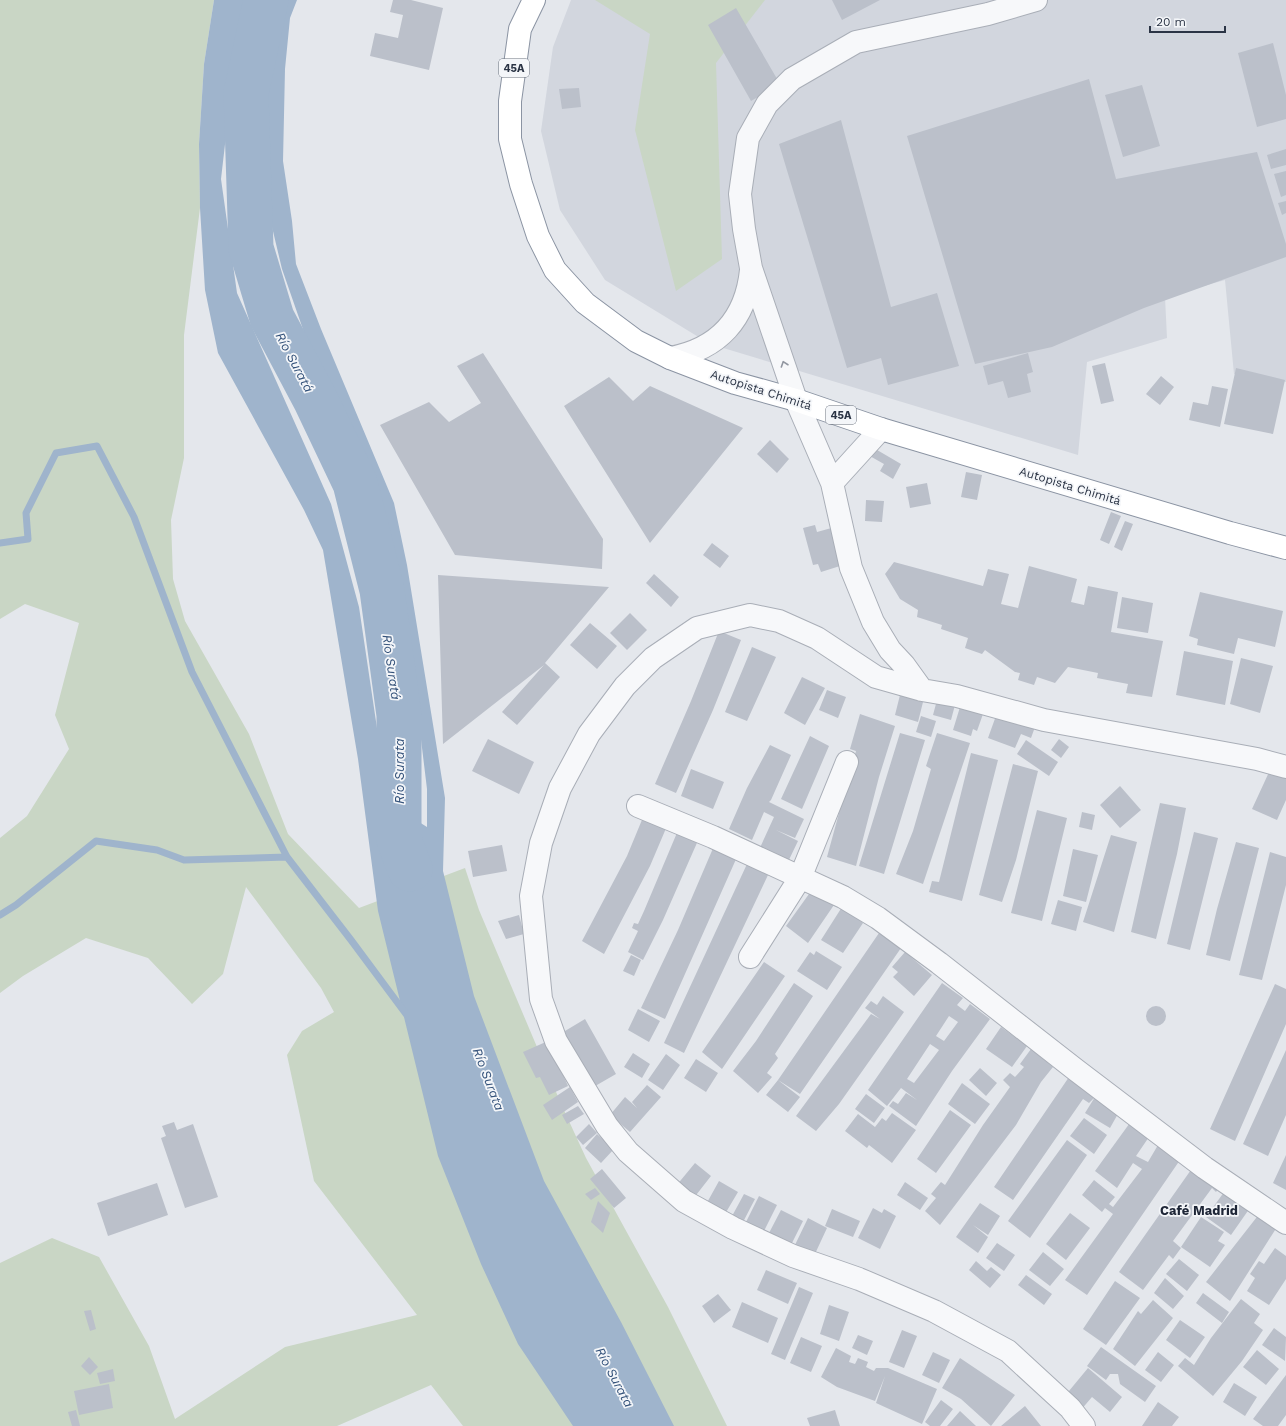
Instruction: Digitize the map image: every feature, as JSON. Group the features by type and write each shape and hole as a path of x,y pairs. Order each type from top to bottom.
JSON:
{"highway":[{"name":"Autopista Chimitá","path":"534,0 520,29 510,101 510,139 521,184 538,236 555,270 585,303 636,340 670,358 735,383 796,400 881,429 1230,534 1286,548"}],"street":[{"path":"922,690 904,665 890,650 873,622 851,568 832,483 796,400 751,268 740,194 748,138 767,104 792,79 856,42 988,14 1036,0"},
{"path":"670,358 700,350 725,332 736,318 744,303 750,286 751,268"},
{"path":"832,483 881,429"},
{"path":"1084,1426 1070,1408 1008,1351 934,1311 860,1279 793,1256 733,1228 684,1201 628,1152 607,1126 556,1041 541,999 531,896 541,843 560,788 589,734 625,686 654,658 697,628 750,615 779,621 817,638 876,676 922,690 957,696 1044,720 1257,759 1286,768"},
{"path":"750,957 800,878 847,762"},
{"path":"638,806 843,897 882,921 1206,1168 1286,1223"}],"shaded area":[{"path":"571,0 1286,0 1286,382 1234,374 1225,280 1165,297 1167,338 1087,362 1078,455 710,344 605,280 560,210 541,131 553,47"}],"green space":[{"path":"0,0 214,0 204,64 199,144 200,208 184,335 184,458 171,520 173,579 185,621 249,734 288,834 359,908 465,868 479,910 562,1106 586,1158 668,1307 727,1426 463,1426 431,1385 337,1426 0,1426 0,1263 52,1238 99,1257 149,1346 175,1419 285,1347 417,1315 314,1181 287,1055 302,1031 334,1012 321,988 246,887 223,974 192,1004 148,958 86,938 23,976 0,993 0,838 27,816 69,749 55,715 79,623 25,604 0,619"},
{"path":"595,0 765,0 716,63 722,259 676,291 635,130 650,34"}],"water":[{"name":"Río Surata","path":"214,0 253,0 249,9 233,75 221,179 237,293 331,504 359,607 378,735 395,807 427,827 427,789 408,632 385,521 353,435 314,361 282,269 272,227 264,130 264,45 275,0 297,0 290,18 285,69 283,161 292,221 296,264 321,329 394,503 407,565 445,798 443,871 474,996 544,1181 621,1322 674,1426 573,1426 518,1344 481,1264 438,1156 378,911 358,759 323,550 304,510 218,353 205,290 200,208 199,144 204,64"}],"building":[{"path":"393,0 411,0 443,8 429,70 370,56 375,33 398,38 403,15 390,12"},
{"path":"832,0 880,0 842,20"},
{"path":"736,8 780,84 751,101 708,25"},
{"path":"1273,43 1286,95 1286,119 1257,127 1238,53"},
{"path":"1089,79 1116,179 1257,152 1286,244 1286,257 1144,308 1052,347 975,364 907,136"},
{"path":"1142,85 1160,146 1123,157 1105,95"},
{"path":"579,88 581,107 562,109 559,89"},
{"path":"841,120 891,307 937,293 959,366 888,385 881,358 847,368 779,144"},
{"path":"1286,149 1286,165 1271,169 1267,155"},
{"path":"1286,171 1286,195 1281,197 1274,174"},
{"path":"1286,201 1286,213 1282,215 1278,203"},
{"path":"483,353 603,539 602,569 455,555 380,425 429,402 449,422 481,403 457,366"},
{"path":"1028,353 1033,372 1027,374 1031,392 1008,398 1003,381 988,385 983,366"},
{"path":"1105,363 1114,401 1101,404 1092,366"},
{"path":"1236,368 1285,380 1273,434 1224,424"},
{"path":"1161,376 1174,387 1160,405 1146,394"},
{"path":"609,377 633,401 650,386 743,428 650,543 564,406"},
{"path":"1212,386 1228,389 1220,427 1189,420 1193,402 1208,405"},
{"path":"770,440 789,459 777,473 757,454"},
{"path":"872,447 901,464 893,479 880,471 884,464 868,455"},
{"path":"966,472 982,475 977,500 961,497"},
{"path":"927,483 931,504 910,508 906,487"},
{"path":"866,500 884,501 882,522 865,521"},
{"path":"1111,512 1121,516 1109,544 1100,540"},
{"path":"1125,521 1133,524 1122,551 1114,547"},
{"path":"815,525 817,532 835,527 840,566 821,572 818,564 813,565 803,528"},
{"path":"712,543 729,556 720,568 703,555"},
{"path":"894,562 983,586 988,569 1009,574 1001,604 1018,608 1029,566 1077,579 1071,602 1084,605 1088,586 1118,592 1111,632 1163,641 1152,697 1126,693 1128,684 1097,678 1098,673 1068,667 1055,683 1037,677 1034,685 1018,680 1020,673 1015,672 985,650 982,654 965,648 968,638 941,629 942,625 917,617 918,610 900,599 885,574"},
{"path":"654,574 679,597 671,607 646,583"},
{"path":"438,575 609,587 545,663 560,677 517,725 502,712 544,665 443,744"},
{"path":"1200,592 1283,611 1275,647 1238,638 1234,654 1197,645 1198,639 1189,636"},
{"path":"1122,597 1153,603 1148,633 1117,628"},
{"path":"630,613 647,630 627,650 610,633"},
{"path":"590,623 617,646 597,669 570,645"},
{"path":"719,631 741,640 713,710 676,793 655,784"},
{"path":"752,647 776,657 747,721 725,712"},
{"path":"1184,651 1233,661 1225,705 1176,695"},
{"path":"1241,658 1273,666 1260,713 1230,704"},
{"path":"802,677 825,688 805,725 784,713"},
{"path":"827,690 846,697 838,718 819,710"},
{"path":"900,695 923,702 918,722 895,715"},
{"path":"937,700 955,705 951,720 933,715"},
{"path":"960,707 983,714 977,731 973,729 971,736 953,730"},
{"path":"997,713 1035,727 1031,738 1021,734 1015,748 988,738"},
{"path":"860,714 895,726 879,777 856,866 827,857 856,751 850,749"},
{"path":"921,716 936,721 931,737 916,732"},
{"path":"900,733 925,740 884,874 859,866"},
{"path":"937,733 970,743 923,884 896,874 913,831 931,769 926,766"},
{"path":"810,736 829,746 802,809 781,799"},
{"path":"488,739 534,762 519,794 472,771"},
{"path":"1059,739 1069,747 1061,758 1051,750"},
{"path":"1026,740 1058,762 1049,776 1017,754"},
{"path":"770,745 791,755 769,802 804,819 795,838 776,830 798,841 786,866 758,852 774,817 764,812 752,840 729,829 747,788"},
{"path":"971,753 998,760 962,901 929,892 932,881 939,882"},
{"path":"1013,764 1038,771 1016,860 1002,902 979,895"},
{"path":"691,769 724,782 713,809 681,796"},
{"path":"1270,770 1286,777 1286,800 1277,820 1252,809"},
{"path":"1120,786 1141,810 1120,828 1100,805"},
{"path":"1160,803 1186,808 1177,854 1156,939 1131,932"},
{"path":"1037,810 1067,818 1042,921 1011,913"},
{"path":"1082,812 1095,815 1092,830 1079,827"},
{"path":"644,815 667,826 650,866 604,954 582,941 627,856"},
{"path":"679,828 700,836 663,920 643,960 628,952 638,931 632,928 634,923 638,924"},
{"path":"1194,832 1218,838 1190,950 1167,944"},
{"path":"1111,835 1137,842 1114,932 1083,922"},
{"path":"1236,842 1259,848 1230,961 1206,955"},
{"path":"502,845 507,871 473,877 468,851"},
{"path":"714,846 737,857 665,1019 641,1008 678,930"},
{"path":"1073,849 1098,855 1086,902 1063,896"},
{"path":"1270,852 1286,857 1286,885 1262,980 1239,975"},
{"path":"747,864 768,875 684,1053 664,1043"},
{"path":"814,887 836,902 808,943 786,926"},
{"path":"1058,900 1082,907 1076,931 1051,924"},
{"path":"842,907 863,923 843,953 821,940"},
{"path":"519,915 524,934 506,939 498,921"},
{"path":"879,933 901,948 800,1094 778,1080"},
{"path":"816,951 842,967 827,990 797,971 810,952 814,955"},
{"path":"905,952 932,975 914,996 893,977 898,972 892,967"},
{"path":"631,955 641,960 634,976 623,971"},
{"path":"764,962 785,976 722,1069 702,1052"},
{"path":"794,983 813,996 775,1054 778,1058 767,1073 772,1077 758,1093 733,1071 756,1041"},
{"path":"942,983 963,998 957,1005 965,1011 970,1004 990,1019 952,1071 916,1126 889,1106 893,1101 898,1104 906,1093 917,1100 901,1088 887,1106 868,1090","holes":["949,1016 958,1022 944,1041 936,1036","930,1044 939,1050 914,1083 907,1079"]},
{"path":"1275,984 1286,989 1286,1024 1235,1141 1210,1129"},
{"path":"883,996 904,1012 839,1104 816,1131 796,1116 871,1014 880,1019 865,1008 871,1001 877,1005"},
{"path":"1156,1006 1163,1009 1166,1016 1163,1023 1156,1026 1149,1023 1146,1016 1149,1009"},
{"path":"638,1009 660,1021 649,1042 628,1030"},
{"path":"585,1019 616,1074 590,1089 560,1034"},
{"path":"1001,1027 1027,1046 1012,1067 986,1049"},
{"path":"548,1041 568,1086 549,1095 540,1077 536,1078 523,1052"},
{"path":"1031,1049 1053,1067 1041,1082 1016,1125 940,1225 925,1211 936,1198 931,1194 941,1182 945,1185 983,1125 1010,1087 1003,1080 1010,1073 1015,1077 1024,1067 1020,1064"},
{"path":"1286,1050 1286,1115 1268,1156 1243,1144"},
{"path":"633,1053 650,1064 642,1078 624,1067"},
{"path":"666,1054 680,1065 663,1090 648,1080"},
{"path":"696,1059 718,1073 706,1092 684,1078"},
{"path":"980,1068 997,1083 986,1096 969,1080"},
{"path":"1069,1077 1095,1097 1089,1103 1083,1099 1013,1200 994,1187"},
{"path":"778,1080 800,1097 788,1112 766,1095"},
{"path":"962,1083 990,1104 975,1124 948,1104"},
{"path":"647,1085 661,1097 630,1132 610,1115 625,1097 637,1108 632,1102"},
{"path":"570,1087 578,1102 552,1120 543,1105"},
{"path":"866,1094 885,1108 874,1123 855,1109"},
{"path":"1095,1097 1119,1112 1110,1128 1085,1113"},
{"path":"578,1106 584,1114 567,1124 562,1115"},
{"path":"950,1110 971,1125 936,1173 917,1159"},
{"path":"892,1113 916,1130 892,1163 869,1145 867,1148 845,1131 858,1114 875,1127 882,1118 886,1121"},
{"path":"1084,1118 1107,1135 1094,1154 1070,1136"},
{"path":"1132,1120 1151,1134 1136,1156 1148,1162 1158,1145 1180,1160 1087,1295 1065,1280 1113,1214 1105,1208 1102,1212 1082,1195 1094,1180 1115,1197 1109,1204 1113,1207 1142,1169 1133,1163 1117,1188 1095,1171"},
{"path":"174,1122 177,1130 193,1124 218,1197 185,1208 161,1138 166,1136 162,1126"},
{"path":"589,1124 597,1133 583,1145 576,1137"},
{"path":"597,1134 614,1149 601,1163 585,1148"},
{"path":"1067,1140 1087,1155 1030,1238 1008,1221"},
{"path":"1286,1155 1286,1190 1273,1183"},
{"path":"695,1163 711,1176 693,1199 676,1186"},
{"path":"1193,1167 1220,1186 1216,1192 1212,1188 1173,1241 1181,1248 1173,1259 1169,1255 1143,1290 1119,1272"},
{"path":"602,1169 626,1198 614,1208 590,1179"},
{"path":"719,1181 738,1192 722,1219 704,1208"},
{"path":"905,1182 928,1198 920,1210 897,1195"},
{"path":"157,1183 168,1215 108,1236 97,1203"},
{"path":"595,1188 600,1194 591,1200 585,1194"},
{"path":"1227,1188 1252,1205 1231,1235 1206,1217"},
{"path":"744,1194 755,1199 742,1224 731,1218"},
{"path":"759,1196 777,1205 763,1233 745,1224"},
{"path":"598,1201 610,1213 603,1233 591,1222"},
{"path":"980,1203 1000,1216 988,1235 973,1225 988,1237 978,1253 956,1237"},
{"path":"873,1208 882,1213 884,1209 896,1216 880,1249 858,1238"},
{"path":"832,1209 860,1221 853,1237 825,1226"},
{"path":"781,1210 803,1221 791,1245 769,1233"},
{"path":"1070,1213 1090,1228 1066,1260 1046,1244"},
{"path":"1260,1213 1277,1227 1230,1301 1206,1282"},
{"path":"1201,1217 1224,1232 1218,1241 1225,1245 1210,1267 1181,1247"},
{"path":"808,1218 827,1228 814,1256 794,1247"},
{"path":"997,1243 1015,1255 1004,1271 986,1258"},
{"path":"1275,1248 1286,1256 1286,1279 1269,1305 1247,1291 1255,1278 1250,1274 1259,1261 1264,1264"},
{"path":"1043,1252 1064,1269 1050,1286 1029,1270"},
{"path":"1179,1259 1199,1275 1187,1291 1166,1274"},
{"path":"976,1261 987,1271 991,1267 1001,1275 990,1288 969,1270"},
{"path":"766,1270 797,1283 788,1304 757,1290"},
{"path":"1026,1275 1052,1294 1044,1305 1018,1285"},
{"path":"1165,1278 1184,1296 1173,1309 1154,1293"},
{"path":"1115,1281 1140,1298 1106,1345 1083,1329"},
{"path":"799,1287 813,1293 785,1360 771,1354"},
{"path":"1203,1293 1229,1312 1222,1323 1196,1303"},
{"path":"718,1294 731,1310 714,1323 702,1306"},
{"path":"1241,1299 1260,1314 1254,1323 1263,1330 1242,1361 1213,1396 1178,1366 1185,1358 1194,1365 1211,1338"},
{"path":"1153,1300 1173,1318 1135,1366 1113,1349 1138,1311 1141,1314"},
{"path":"742,1302 778,1318 768,1343 732,1327"},
{"path":"829,1305 849,1312 839,1341 820,1334"},
{"path":"91,1310 96,1329 90,1331 84,1311"},
{"path":"1180,1320 1205,1337 1190,1358 1166,1340"},
{"path":"1274,1328 1286,1337 1285,1361 1262,1345"},
{"path":"902,1330 917,1336 904,1368 889,1362"},
{"path":"858,1335 873,1341 867,1355 852,1348"},
{"path":"801,1337 822,1346 811,1372 790,1363"},
{"path":"1101,1347 1156,1386 1145,1402 1120,1384 1118,1374 1110,1374 1106,1380 1087,1366"},
{"path":"836,1348 851,1356 849,1362 855,1364 858,1358 868,1362 866,1367 874,1371 876,1368 888,1368 937,1389 922,1424 876,1403 885,1376 875,1401 837,1387 821,1377"},
{"path":"1257,1350 1279,1369 1266,1385 1243,1367"},
{"path":"933,1352 950,1360 939,1383 922,1375"},
{"path":"1158,1352 1174,1365 1161,1382 1145,1370"},
{"path":"89,1357 98,1367 90,1375 81,1366"},
{"path":"960,1358 1015,1395 991,1426 961,1399 942,1388"},
{"path":"1088,1368 1122,1397 1110,1412 1092,1397 1080,1411 1064,1397"},
{"path":"113,1369 115,1381 100,1384 97,1373"},
{"path":"1286,1375 1286,1415 1278,1426 1263,1426 1253,1419"},
{"path":"1234,1383 1257,1397 1245,1416 1223,1402"},
{"path":"109,1384 113,1408 79,1415 74,1391"},
{"path":"941,1400 953,1409 940,1426 930,1426 925,1422"},
{"path":"1158,1402 1179,1417 1172,1426 1142,1426"},
{"path":"1025,1406 1041,1426 1001,1426"},
{"path":"76,1410 80,1426 72,1426 68,1412"},
{"path":"835,1410 840,1426 810,1426 807,1418"},
{"path":"960,1411 976,1426 947,1426"}],"waterway":[{"name":"Río Suratá","path":"266,0 246,93 251,248 272,318 316,401 355,483 382,590 399,715 399,840 410,869"},
{"path":"0,543 28,539 26,513 56,453 97,446 134,517 192,672 287,857 406,1014"},
{"path":"0,915 16,905 96,841 157,850 184,860 287,857"}],"district":[{"name":"Café Madrid","path":"1199,1210"}]}
